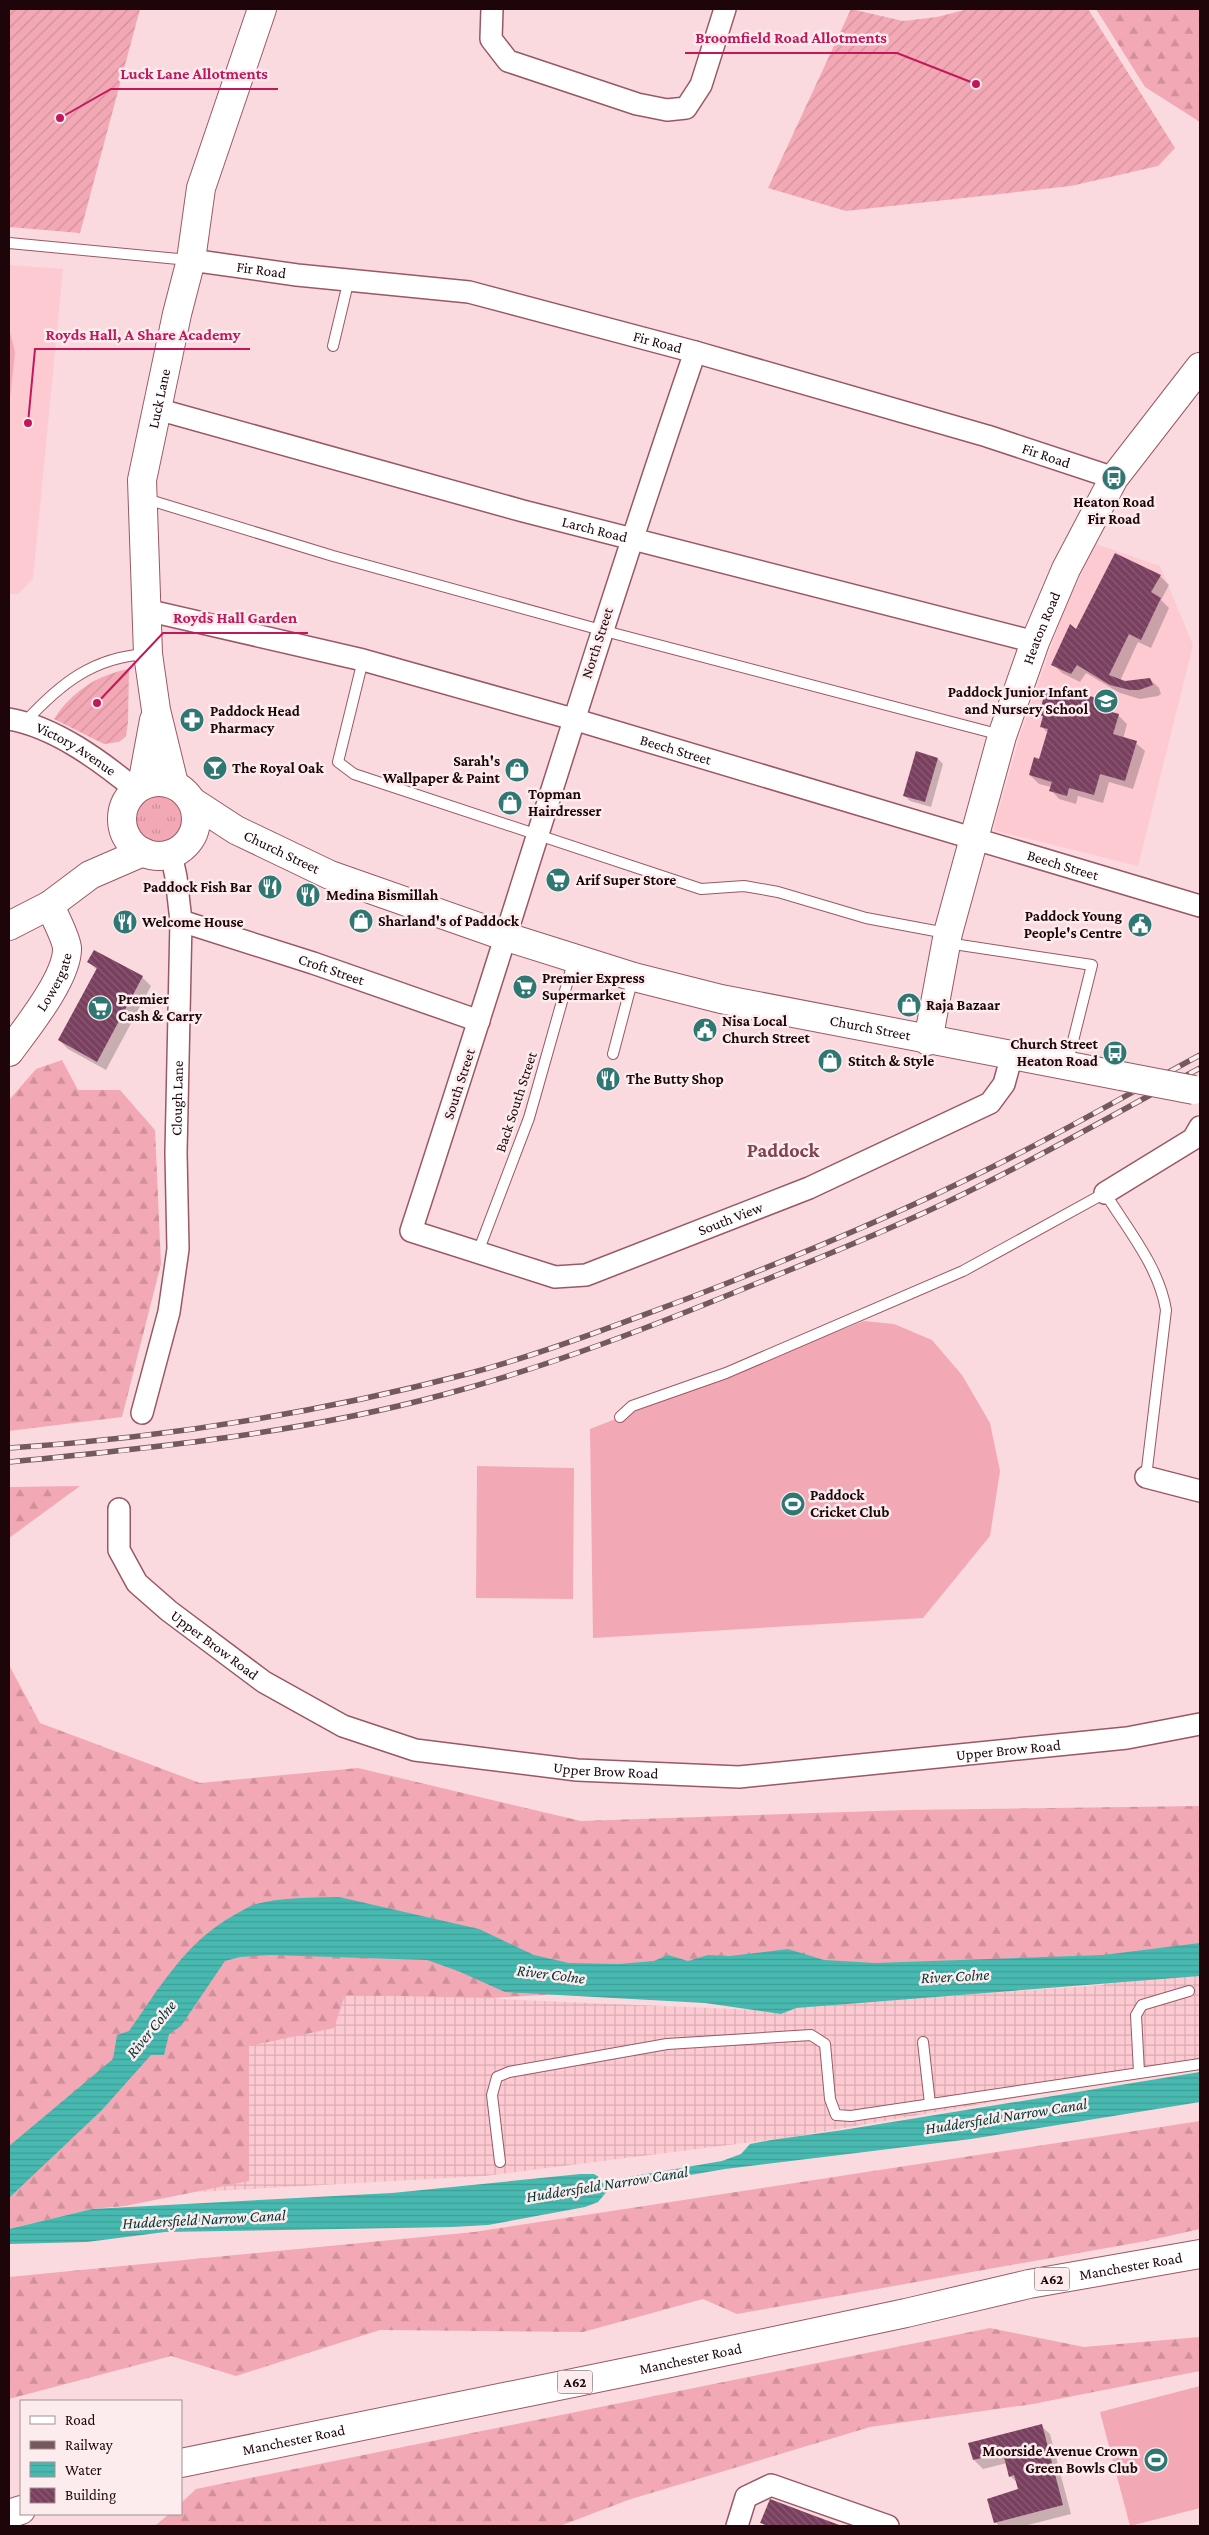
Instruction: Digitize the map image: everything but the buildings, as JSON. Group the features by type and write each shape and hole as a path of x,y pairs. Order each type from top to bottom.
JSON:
{"street":[{"name":"Luck Lane","path":"183,793 156,710 148,654 142,480 177,314 191,260 201,188 262,9"},
{"path":"492,9 491,39 508,61 637,104 667,110 686,108 701,85 725,9"},
{"name":"Fir Road","path":"191,260 469,292 695,352 986,436 1114,478"},
{"name":"North Street","path":"507,937 601,630 695,352"},
{"name":"Heaton Road","path":"928,1041 947,938 973,840 1002,736 1035,642 1066,569 1114,478 1200,367"},
{"name":"Larch Road","path":"157,409 631,539 1035,642"},
{"name":"Beech Street","path":"146,610 364,660 1200,906"},
{"name":"Luck Lane","path":"139,788 156,710"},
{"name":"Victory Avenue","path":"17,721 100,760 139,788"},
{"path":"159,782 183,793 197,818 181,847 152,856 132,844 124,833 122,813 130,795 139,788 159,782"},
{"name":"Church Street","path":"183,793 236,830 330,875 507,937 634,977 721,999 928,1041 1012,1054 1197,1091"},
{"name":"Church Street","path":"181,847 236,830"},
{"path":"90,875 124,833"},
{"name":"Clough Lane","path":"142,1413 170,1344 178,1249 176,1153 181,921 176,876 181,847"},
{"path":"9,926 50,905 90,875 143,852"},
{"name":"Lowergate","path":"9,1052 47,997 59,977 64,961 67,948 50,905"},
{"name":"Croft Street","path":"181,921 479,1021"},
{"name":"South Street","path":"410,1231 507,937"},
{"name":"South View","path":"410,1231 555,1276 586,1275 809,1188 990,1103 1004,1084 1012,1054"},
{"path":"1105,1194 1193,1139 1200,1127"},
{"path":"1146,1477 1200,1491"},
{"name":"Upper Brow Road","path":"118,1509 119,1550 137,1583 168,1611 264,1682 343,1726 415,1750 577,1770 739,1777 1127,1738 1200,1724"},
{"name":"Manchester Road","path":"182,2463 743,2347 1029,2284 1200,2254"},
{"path":"736,2526 746,2497 771,2485 888,2526"}],"lane":[{"path":"9,243 191,260"},
{"path":"333,346 349,279"},
{"path":"143,498 333,556 601,630 1002,736"},
{"path":"17,721 85,671 108,660 128,655 148,654"},
{"path":"364,660 338,762 354,774 701,889 744,886 778,892 866,918 947,938 1092,965 1067,1065"},
{"name":"Back South Street","path":"478,1252 529,1118 574,958"},
{"path":"613,1054 634,977"},
{"path":"620,1417 632,1406 726,1373 963,1271 1105,1194 1153,1268 1163,1291 1166,1310 1146,1477"},
{"path":"1139,2072 1136,2016 1142,2005 1189,1991"},
{"path":"500,2162 492,2095 498,2077 509,2072 667,2044 812,2035 825,2044 830,2099 836,2115 851,2116 1200,2064"},
{"path":"923,2042 930,2104"}],"shaded area":[{"path":"9,265 63,269 33,578 18,594 9,594"},
{"name":"Paddock Junior Infant and Nursery School","path":"1096,544 1160,566 1193,645 1138,866 993,830 1021,732 1066,605"},
{"path":"361,1947 497,1999 779,2011 788,2007 1104,1985 1108,1975 1200,1974 1200,2066 792,2137 485,2176 124,2196 45,2156"}],"green space":[{"path":"9,9 140,9 80,233 9,227"},
{"path":"851,9 903,21 937,17 968,9 1088,9 1175,148 1158,166 1071,186 846,211 768,188"},
{"path":"1096,9 1200,9 1200,122 1145,87"},
{"path":"9,328 15,352 9,408"},
{"path":"129,669 128,722 126,736 119,742 104,744 54,719 68,701 86,686 106,676"},
{"path":"161,792 175,796 182,803 186,817 182,831 175,838 161,842 147,838 140,831 136,817 140,803 147,796"},
{"path":"62,1060 78,1090 120,1090 155,1130 161,1264 122,1417 9,1431 9,1100 36,1069"},
{"name":"Paddock Cricket Club","path":"864,1321 894,1324 932,1340 962,1375 990,1423 1000,1471 990,1536 923,1618 593,1638 590,1429"},
{"path":"477,1466 574,1468 573,1599 476,1598"},
{"path":"80,1486 9,1538 9,1487"},
{"path":"9,1665 40,1723 200,1783 358,1768 581,1821 906,1810 1200,1806 1200,1958 492,1998 345,1995 334,2028 249,2046 249,2181 125,2206 92,2209 9,2229"},
{"path":"1200,2121 1200,2229 1146,2241 737,2314 703,2299 583,2332 380,2330 236,2376 171,2356 9,2399 9,2277 474,2232"},
{"path":"990,2328 1084,2347 1200,2337 1200,2371 1033,2404 870,2427 628,2500 560,2526 155,2526 168,2515 182,2515 182,2502 196,2489"},
{"name":"Moorside Avenue Crown Green Bowls Club","path":"1200,2386 1200,2508 1130,2526 1100,2412"}],"water":[{"name":"River Colne","path":"339,1897 479,1929 534,1955 569,1963 619,1964 654,1961 668,1955 688,1961 708,1955 730,1956 788,1949 824,1960 875,1963 1103,1955 1200,1943 1200,1976 796,2008 781,2014 705,2003 505,1992 458,1971 427,1960 271,1955 240,1957 225,1961 181,2026 169,2034 164,2055 151,2055 102,2110 9,2198 9,2146 113,2059 117,2035 129,2031 164,1981 203,1937 218,1925 256,1904 287,1899"},
{"name":"Huddersfield Narrow Canal","path":"1200,2072 1200,2102 971,2139 725,2169 609,2189 598,2202 585,2207 488,2225 165,2232 87,2242 9,2244 9,2229 92,2209 392,2193 581,2174 594,2174 605,2181 722,2161 741,2154 750,2144 771,2140"}],"railway":[{"path":"9,1448 124,1438 297,1412 354,1401 467,1374 551,1348 726,1284 910,1206 1037,1144 1200,1055"},
{"path":"9,1462 173,1445 335,1420 483,1384 563,1358 682,1314 909,1220 1032,1159 1200,1068"}],"place":[{"name":"Broomfield Road Allotments","path":"976,84"},
{"name":"Luck Lane Allotments","path":"60,118"},
{"name":"Royds Hall, A Share Academy","path":"28,423"},
{"name":"Heaton Road Fir Road","path":"1114,478"},
{"name":"Paddock Junior Infant and Nursery School","path":"1106,701"},
{"name":"Royds Hall Garden","path":"97,703"},
{"name":"Paddock Head Pharmacy","path":"192,720"},
{"name":"The Royal Oak","path":"215,768"},
{"name":"Sarah's Wallpaper & Paint","path":"517,770"},
{"name":"Topman Hairdresser","path":"510,803"},
{"name":"Arif Super Store","path":"558,880"},
{"name":"Paddock Fish Bar","path":"270,887"},
{"name":"Medina Bismillah","path":"308,895"},
{"name":"Sharland's of Paddock","path":"361,921"},
{"name":"Welcome House","path":"125,922"},
{"name":"Paddock Young People's Centre","path":"1140,925"},
{"name":"Premier Express Supermarket","path":"525,987"},
{"name":"Raja Bazaar","path":"909,1005"},
{"name":"Premier Cash & Carry","path":"100,1008"},
{"name":"Nisa Local Church Street","path":"705,1030"},
{"name":"Church Street Heaton Road","path":"1115,1053"},
{"name":"Stitch & Style","path":"830,1061"},
{"name":"The Butty Shop","path":"608,1079"},
{"name":"Paddock Cricket Club","path":"793,1504"},
{"name":"Moorside Avenue Crown Green Bowls Club","path":"1156,2460"}],"district":[{"name":"Paddock","path":"783,1150"}]}
